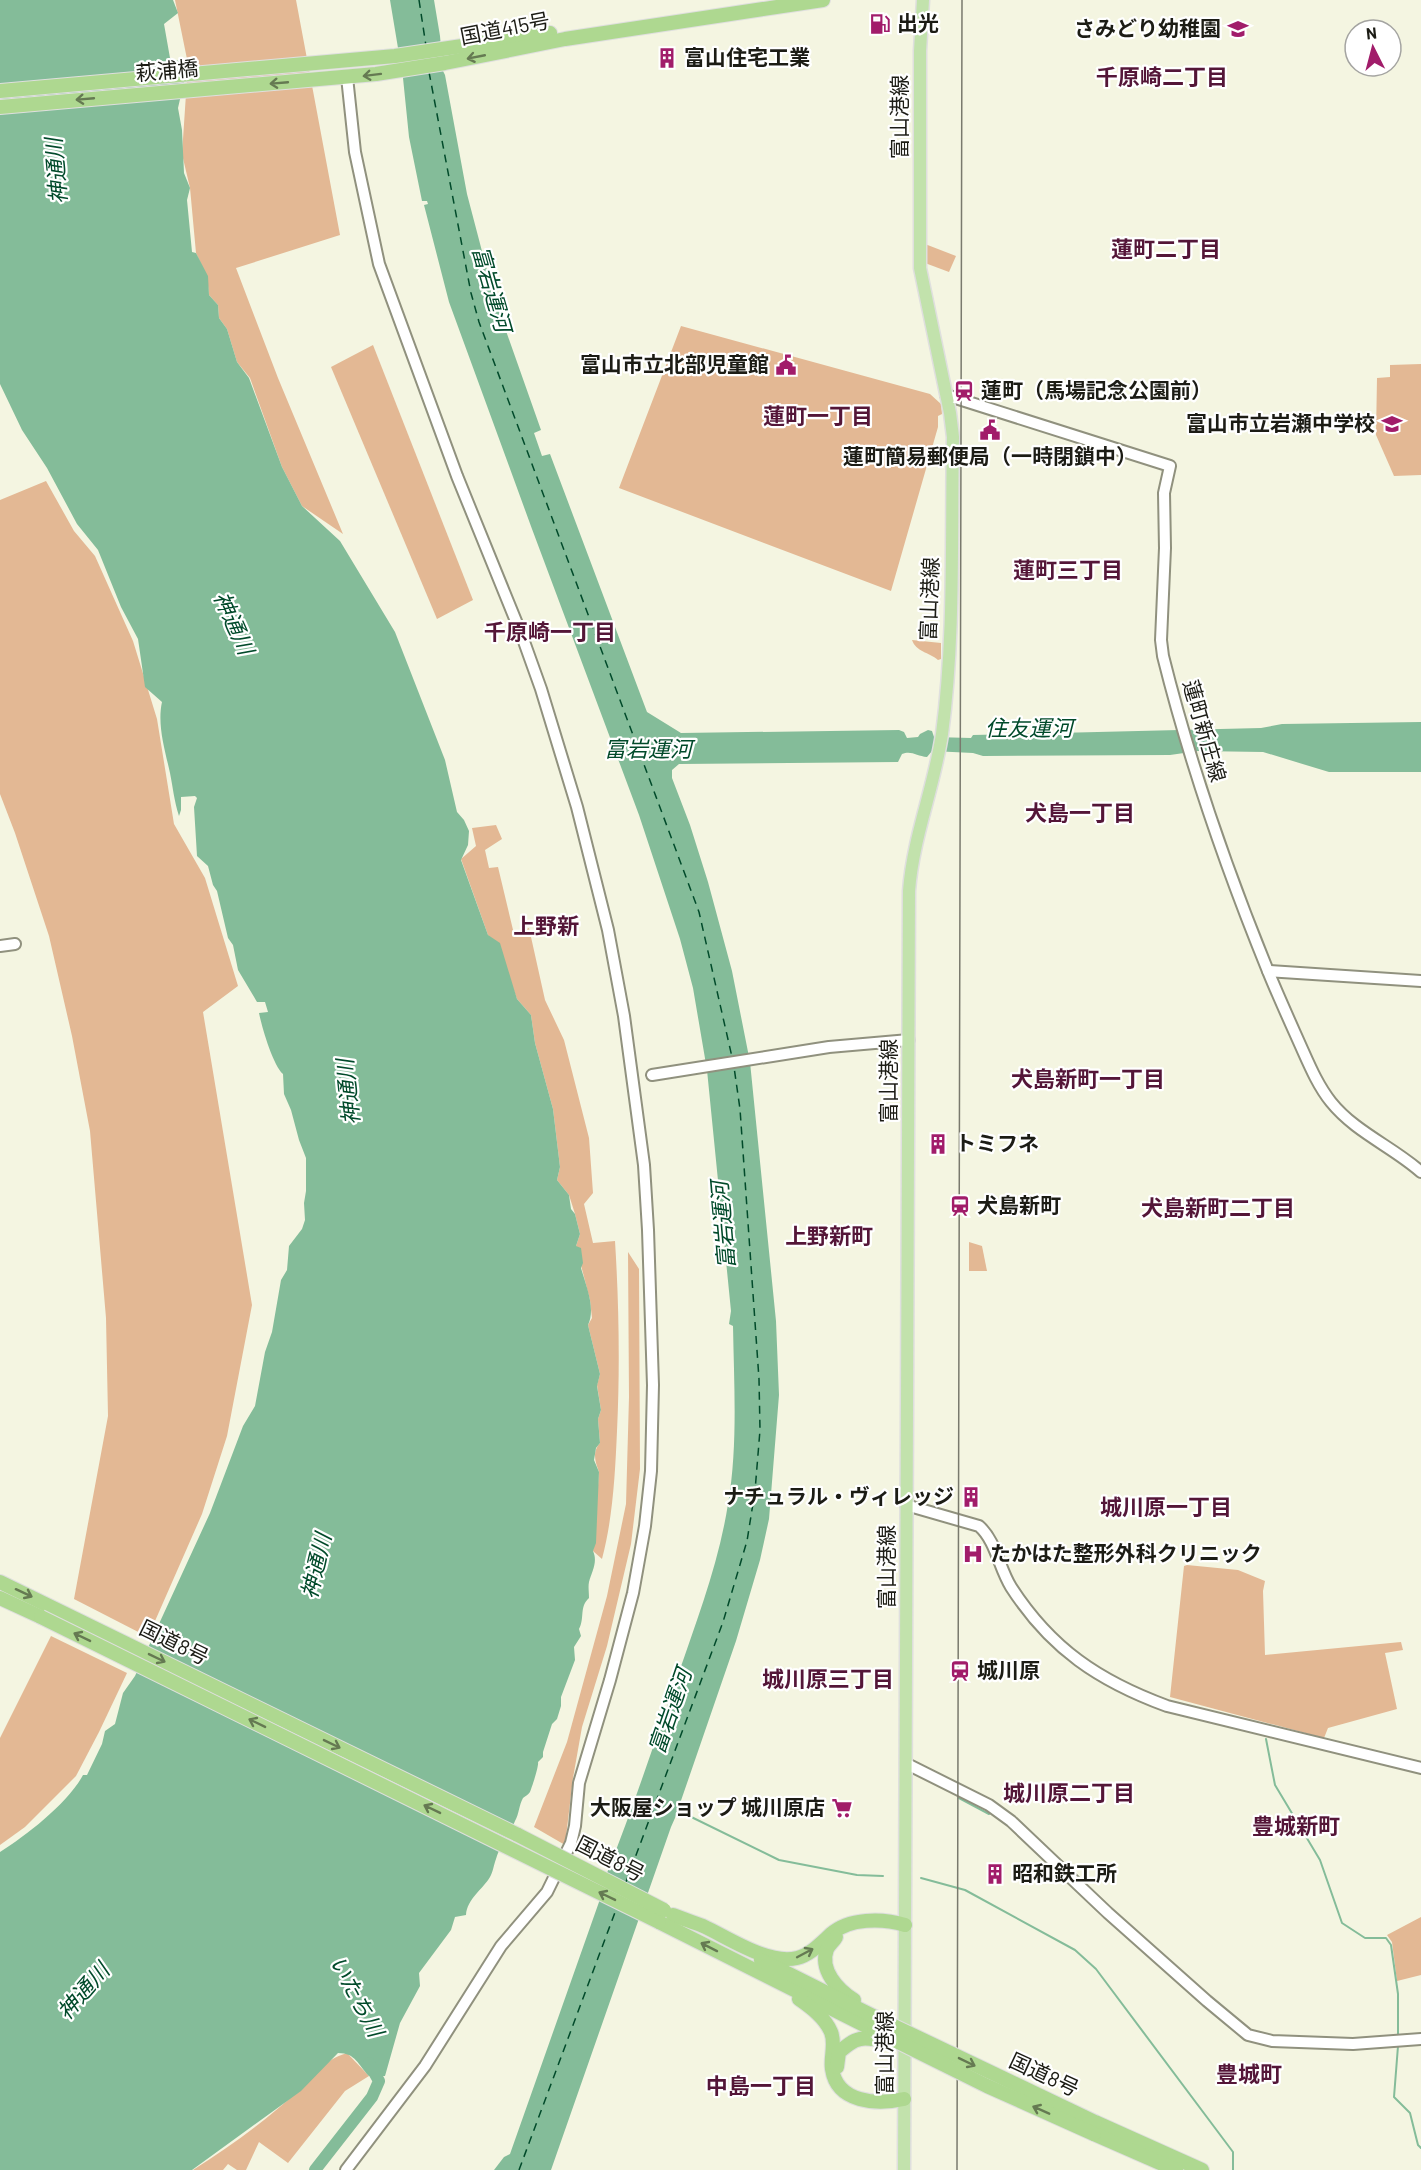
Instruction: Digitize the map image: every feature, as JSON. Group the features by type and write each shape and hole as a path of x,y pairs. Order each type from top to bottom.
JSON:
{"highway":[{"name":"国道415号","path":"342,78 398,71 444,56 773,0"},
{"name":"国道415号","path":"334,62 396,56 444,56 824,0"},
{"name":"萩浦橋","path":"0,91 334,62"},
{"name":"萩浦橋","path":"0,107 342,78"},
{"name":"国道8号","path":"0,1582 507,1830 665,1916 875,2025"},
{"name":"国道8号","path":"0,1598 665,1916 747,1966 875,2025"},
{"path":"665,1916 702,1926 755,1951 779,1959 798,1958 809,1953 846,1924 895,1922 905,1925"},
{"path":"905,1925 893,1929 848,1931 837,1937 827,1949 826,1960 829,1975 838,1988 875,2025 944,2058"},
{"path":"747,1966 801,2000 820,2016 832,2034 832,2068 836,2083 851,2097 891,2102 904,2099"},
{"path":"875,2025 944,2058"},
{"path":"875,2025 864,2037 852,2042 839,2052 837,2066 841,2081 852,2090 870,2094 890,2094 904,2099"},
{"name":"国道8号","path":"944,2058 1095,2128 1176,2170"},
{"name":"国道8号","path":"1095,2128 1202,2170"}],"main road":[{"name":"富山港線","path":"904,2170 910,872 918,830 939,756 951,584 952,437 946,395 920,268 920,51 923,0"}],"street":[{"path":"342,78 357,163 380,264 457,476 542,689 577,807 608,930 624,1016 644,1165 653,1385 651,1471 643,1537 633,1593 579,1783 572,1843 547,1892 501,1946 425,2066 346,2170"},
{"name":"蓮町新庄線","path":"946,395 1170,466 1164,493 1165,548 1161,640 1163,656 1214,832 1268,971 1317,1080 1329,1099 1355,1125 1421,1172"},
{"path":"0,946 15,944"},
{"path":"1268,971 1421,981"},
{"path":"652,1075 857,1044 909,1040"},
{"path":"906,1505 979,1526 990,1541 1011,1587 1047,1632 1088,1668 1108,1681 1134,1694 1167,1706 1421,1768"},
{"path":"907,1764 989,1805 1011,1821 1108,1913 1248,2035 1272,2040 1353,2044 1421,2039"}],"shaded area":[{"path":"175,0 296,0 340,235 236,268 278,378 343,534 302,506 282,467 250,378 237,362 227,329 219,318 218,305 209,295 207,276 196,253 190,188 182,154 188,64"},
{"path":"925,244 956,256 949,272 925,263"},
{"path":"681,326 930,394 941,404 942,414 938,416 938,427 891,591 619,488"},
{"path":"373,345 473,600 437,619 331,367"},
{"path":"1421,364 1421,475 1394,476 1376,435 1377,378 1390,377 1390,365"},
{"path":"46,481 74,531 95,556 133,641 157,719 174,824 205,878 238,986 203,1012 252,1305 227,1436 202,1514 148,1637 74,1599 108,1416 106,1318 90,1131 72,1036 49,936 0,794 0,500"},
{"path":"912,640 941,643 941,659 938,660 920,649"},
{"path":"496,825 502,839 485,850 489,868 498,867 514,934 529,928 545,1000 564,1040 589,1138 593,1193 584,1204 593,1243 615,1241 619,1384 611,1512 602,1559 593,1551 599,1472 595,1457 600,1443 598,1419 601,1410 597,1385 600,1374 588,1325 592,1318 590,1300 576,1246 580,1234 569,1195 557,1180 560,1167 553,1109 535,1043 531,1015 517,999 488,935 461,859 476,846 472,828"},
{"path":"969,1242 982,1246 987,1271 969,1271"},
{"path":"628,1252 639,1269 640,1469 631,1544 607,1646 582,1727 565,1845 534,1827 567,1742 607,1596 626,1504 629,1397"},
{"path":"1184,1566 1238,1570 1265,1581 1263,1591 1265,1655 1401,1642 1403,1650 1385,1653 1397,1709 1328,1728 1324,1738 1170,1697"},
{"path":"51,1636 127,1673 76,1776 25,1827 0,1845 0,1738"},
{"path":"1421,1917 1421,1975 1397,1981 1392,1942 1387,1935"},
{"path":"347,2053 369,2076 345,2091 288,2163 259,2142 246,2170 237,2170 228,2164 223,2170 193,2170 260,2123 297,2092 325,2064"}],"water":[{"name":"神通川","path":"0,0 173,0 178,13 164,24 170,58 188,64 178,108 182,130 184,173 190,188 187,200 192,252 196,253 208,276 209,295 218,305 219,318 227,329 237,362 249,378 282,467 302,506 340,541 395,632 445,760 457,812 469,831 468,845 461,860 488,935 500,943 517,999 531,1015 535,1043 553,1109 560,1167 557,1180 569,1195 571,1209 575,1214 580,1234 576,1246 581,1248 583,1263 581,1268 591,1304 588,1325 600,1374 597,1386 601,1410 598,1419 600,1443 596,1448 594,1460 599,1472 596,1543 593,1551 595,1563 589,1582 589,1598 584,1605 579,1629 581,1636 574,1647 575,1660 561,1697 557,1719 552,1724 543,1757 538,1762 530,1792 523,1798 491,1875 472,1899 466,1915 455,1917 451,1930 419,1973 420,1986 400,2023 385,2076 369,2076 353,2057 338,2053 301,2091 192,2170 0,2170 0,1852 46,1818 68,1796 83,1775 87,1775 102,1744 105,1731 115,1724 123,1693 135,1676 210,1513 243,1426 255,1406 281,1280 287,1270 289,1246 302,1229 305,1220 306,1158 284,1094 283,1074 272,1055 260,1020 259,1013 268,1012 265,1002 257,1002 238,970 217,891 208,866 197,856 194,807 197,798 195,796 181,797 179,816 162,738 160,720 162,702 145,687 138,639 121,607 98,550 77,524 47,468 22,430 0,384"},
{"name":"富岩運河","path":"390,0 434,0 443,71 467,194 494,297 541,430 534,433 542,456 550,454 647,712 681,733 899,730 904,732 907,738 918,737 928,730 932,731 934,737 971,738 973,735 1261,728 1282,724 1421,722 1421,772 1329,772 1263,752 1198,751 1170,755 983,756 973,753 932,751 927,757 905,753 898,762 679,764 672,770 672,778 708,882 732,971 750,1062 776,1321 779,1395 769,1519 760,1560 736,1641 551,2170 494,2170 504,2157 510,2154 700,1612 713,1569 724,1526 733,1460 735,1415 733,1326 729,1324 731,1311 707,1070 693,988 680,939 639,815 449,302 424,205 428,204 427,201 422,201 409,137 403,78"}],"waterway":[{"path":"1266,1739 1275,1785 1320,1860 1342,1923 1365,1938 1386,1938 1391,1945 1398,1994 1398,2037"},
{"path":"959,1798 989,1814"},
{"path":"677,1810 779,1860 857,1875 883,1876"},
{"path":"921,1878 965,1890 1075,1950 1096,1969 1233,2152 1233,2170"},
{"path":"1398,2046 1394,2097 1410,2113 1418,2145 1421,2148"},
{"name":"いたち川","path":"315,2170 372,2097 379,2081 369,2063"}],"ferry route":[{"path":"419,0 426,46"},
{"path":"429,72 471,293 479,322 699,912 732,1057"},
{"path":"626,1882 723,1622 747,1541 755,1491 760,1430 759,1379 740,1109 734,1067"},
{"path":"519,2170 617,1907"}],"tram line":[{"path":"957,2170 962,0"}],"place":[{"name":"出光","path":"880,24"},
{"name":"さみどり幼稚園","path":"1238,29"},
{"name":"富山住宅工業","path":"667,58"},
{"name":"富山市立北部児童館","path":"786,365"},
{"name":"蓮町（馬場記念公園前）","path":"964,391"},
{"name":"富山市立岩瀬中学校","path":"1392,424"},
{"name":"蓮町簡易郵便局（一時閉鎖中）","path":"990,430"},
{"name":"トミフネ","path":"938,1144"},
{"name":"犬島新町","path":"960,1206"},
{"name":"ナチュラル・ヴィレッジ","path":"971,1497"},
{"name":"たかはた整形外科クリニック","path":"973,1554"},
{"name":"城川原","path":"960,1671"},
{"name":"大阪屋ショップ 城川原店","path":"842,1808"},
{"name":"昭和鉄工所","path":"995,1874"}],"district":[{"name":"千原崎二丁目","path":"1162,77"},
{"name":"蓮町二丁目","path":"1166,249"},
{"name":"蓮町一丁目","path":"818,416"},
{"name":"蓮町三丁目","path":"1068,570"},
{"name":"千原崎一丁目","path":"550,632"},
{"name":"犬島一丁目","path":"1080,813"},
{"name":"上野新","path":"546,926"},
{"name":"犬島新町一丁目","path":"1088,1079"},
{"name":"犬島新町二丁目","path":"1218,1208"},
{"name":"上野新町","path":"829,1236"},
{"name":"城川原一丁目","path":"1166,1507"},
{"name":"城川原三丁目","path":"828,1679"},
{"name":"城川原二丁目","path":"1069,1793"},
{"name":"豊城新町","path":"1296,1826"},
{"name":"豊城町","path":"1249,2074"},
{"name":"中島一丁目","path":"761,2086"}],"water label":[{"name":"住友運河","path":"1029,728"}]}
